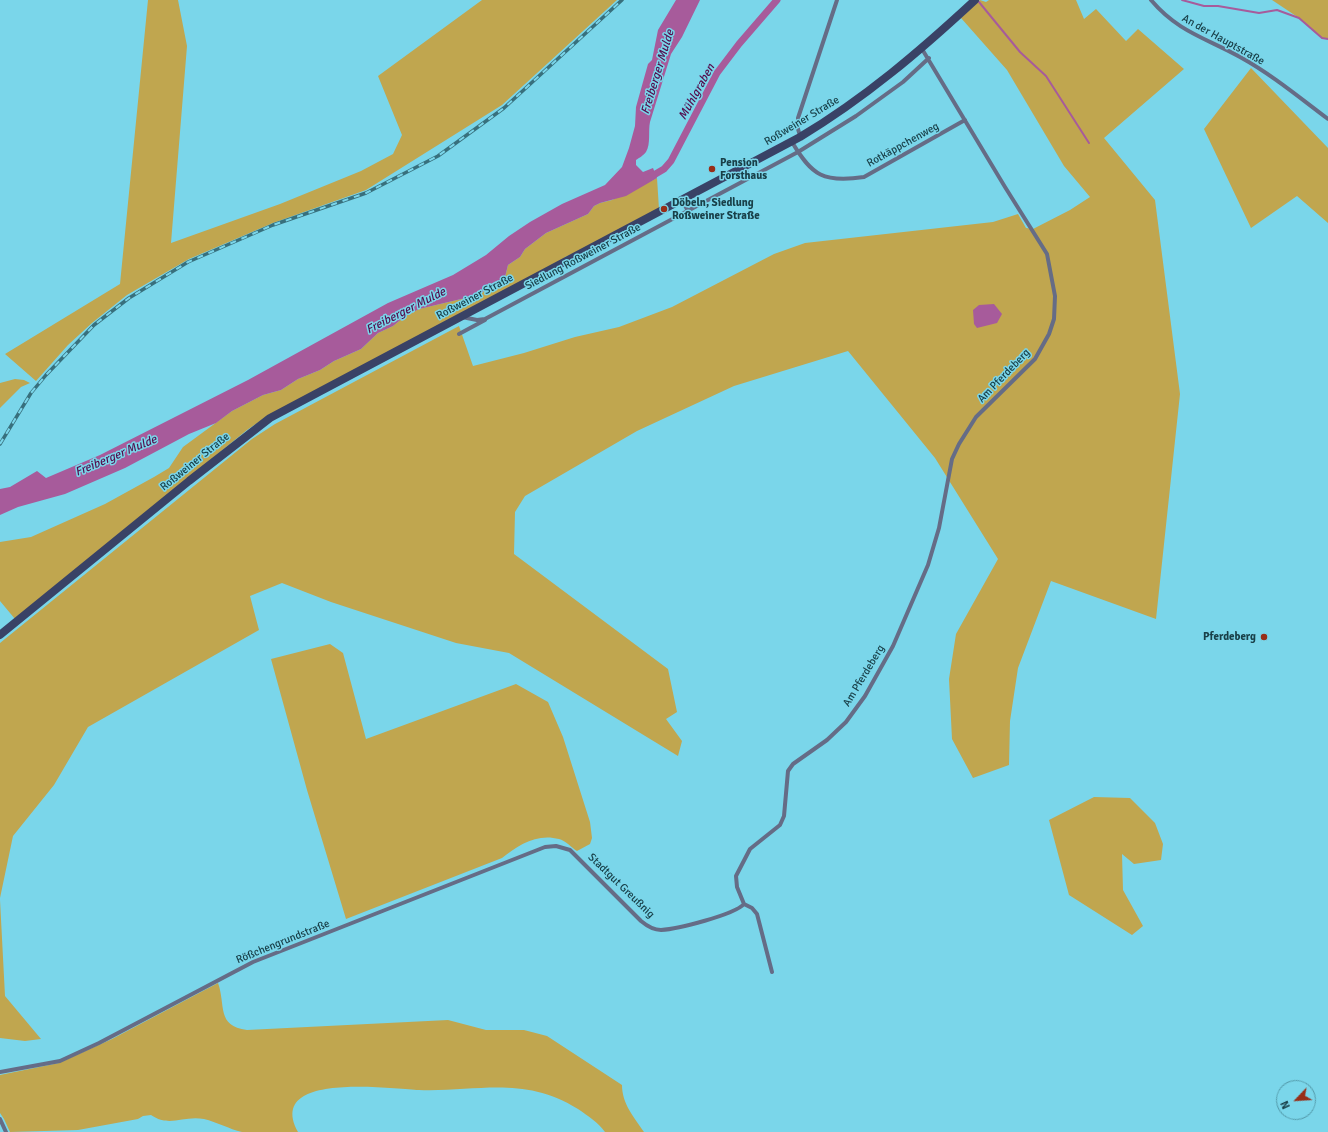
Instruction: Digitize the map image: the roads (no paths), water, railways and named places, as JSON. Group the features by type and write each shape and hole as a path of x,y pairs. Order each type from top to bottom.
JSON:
{"main road":[{"name":"Roßweiner Straße","path":"0,635 195,476 270,418 792,142 880,83 922,49 975,0"}],"street":[{"path":"800,137 798,118 837,0"},
{"name":"An der Hauptstraße","path":"1151,0 1170,20 1210,43 1240,57 1285,87 1328,119"},
{"name":"Am Pferdeberg","path":"744,904 737,887 736,876 750,849 780,825 784,816 788,771 793,764 827,740 846,722 865,696 892,646 928,565 939,528 952,459 959,444 976,417 1035,360 1049,334 1054,319 1055,296 1047,254 1004,187 929,58 922,49"},
{"name":"Siedlung Roßweiner Straße","path":"459,334 798,152 856,116 903,82 929,58"},
{"name":"Rotkäppchenweg","path":"792,142 807,165 816,173 824,176 850,179 864,177 965,120"},
{"path":"744,167 750,178"},
{"path":"682,200 688,211"},
{"path":"462,317 467,319 485,319"},
{"name":"Stadtgut Greußnig","path":"533,852 545,847 556,846 570,850 641,921 654,929 672,927 732,912 744,904"},
{"name":"Rößchengrundstraße","path":"0,1072 60,1061 99,1043 253,962 533,852"},
{"path":"744,904 752,908 756,914 772,972"},
{"path":"0,1119 6,1132"}],"water":[{"name":"Freiberger Mulde","path":"676,0 700,0 682,37 671,54 650,122 648,149 636,160 636,165 643,172 653,168 657,178 626,196 600,203 594,206 588,214 546,233 525,249 520,257 508,265 505,277 478,295 419,309 404,317 393,326 378,333 361,349 334,361 320,370 298,379 281,390 263,395 232,411 216,423 189,434 125,468 65,494 18,507 0,515 0,489 10,487 37,471 46,478 100,455 248,380 388,303 453,275 486,255 509,236 530,222 562,204 605,185 622,167 635,126 636,107 648,64 652,60 658,30"},
{"path":"994,304 1002,314 997,323 977,328 974,324 973,310 979,305"}],"waterway":[{"name":"Mühlgraben","path":"647,179 664,169 671,161 717,73 739,44 777,0"},
{"path":"1182,0 1204,6 1218,6 1259,13 1277,10 1299,18 1322,38 1328,39"},
{"path":"979,2 1020,52 1046,76 1089,143"}],"railway":[{"path":"0,444 31,393 46,375 94,325 129,298 188,262 273,225 366,193 438,156 504,108 622,0"}],"place":[{"name":"Pension Forsthaus","path":"712,169"},
{"name":"Döbeln, Siedlung Roßweiner Straße","path":"664,209"},
{"name":"Pferdeberg","path":"1264,637"}]}
